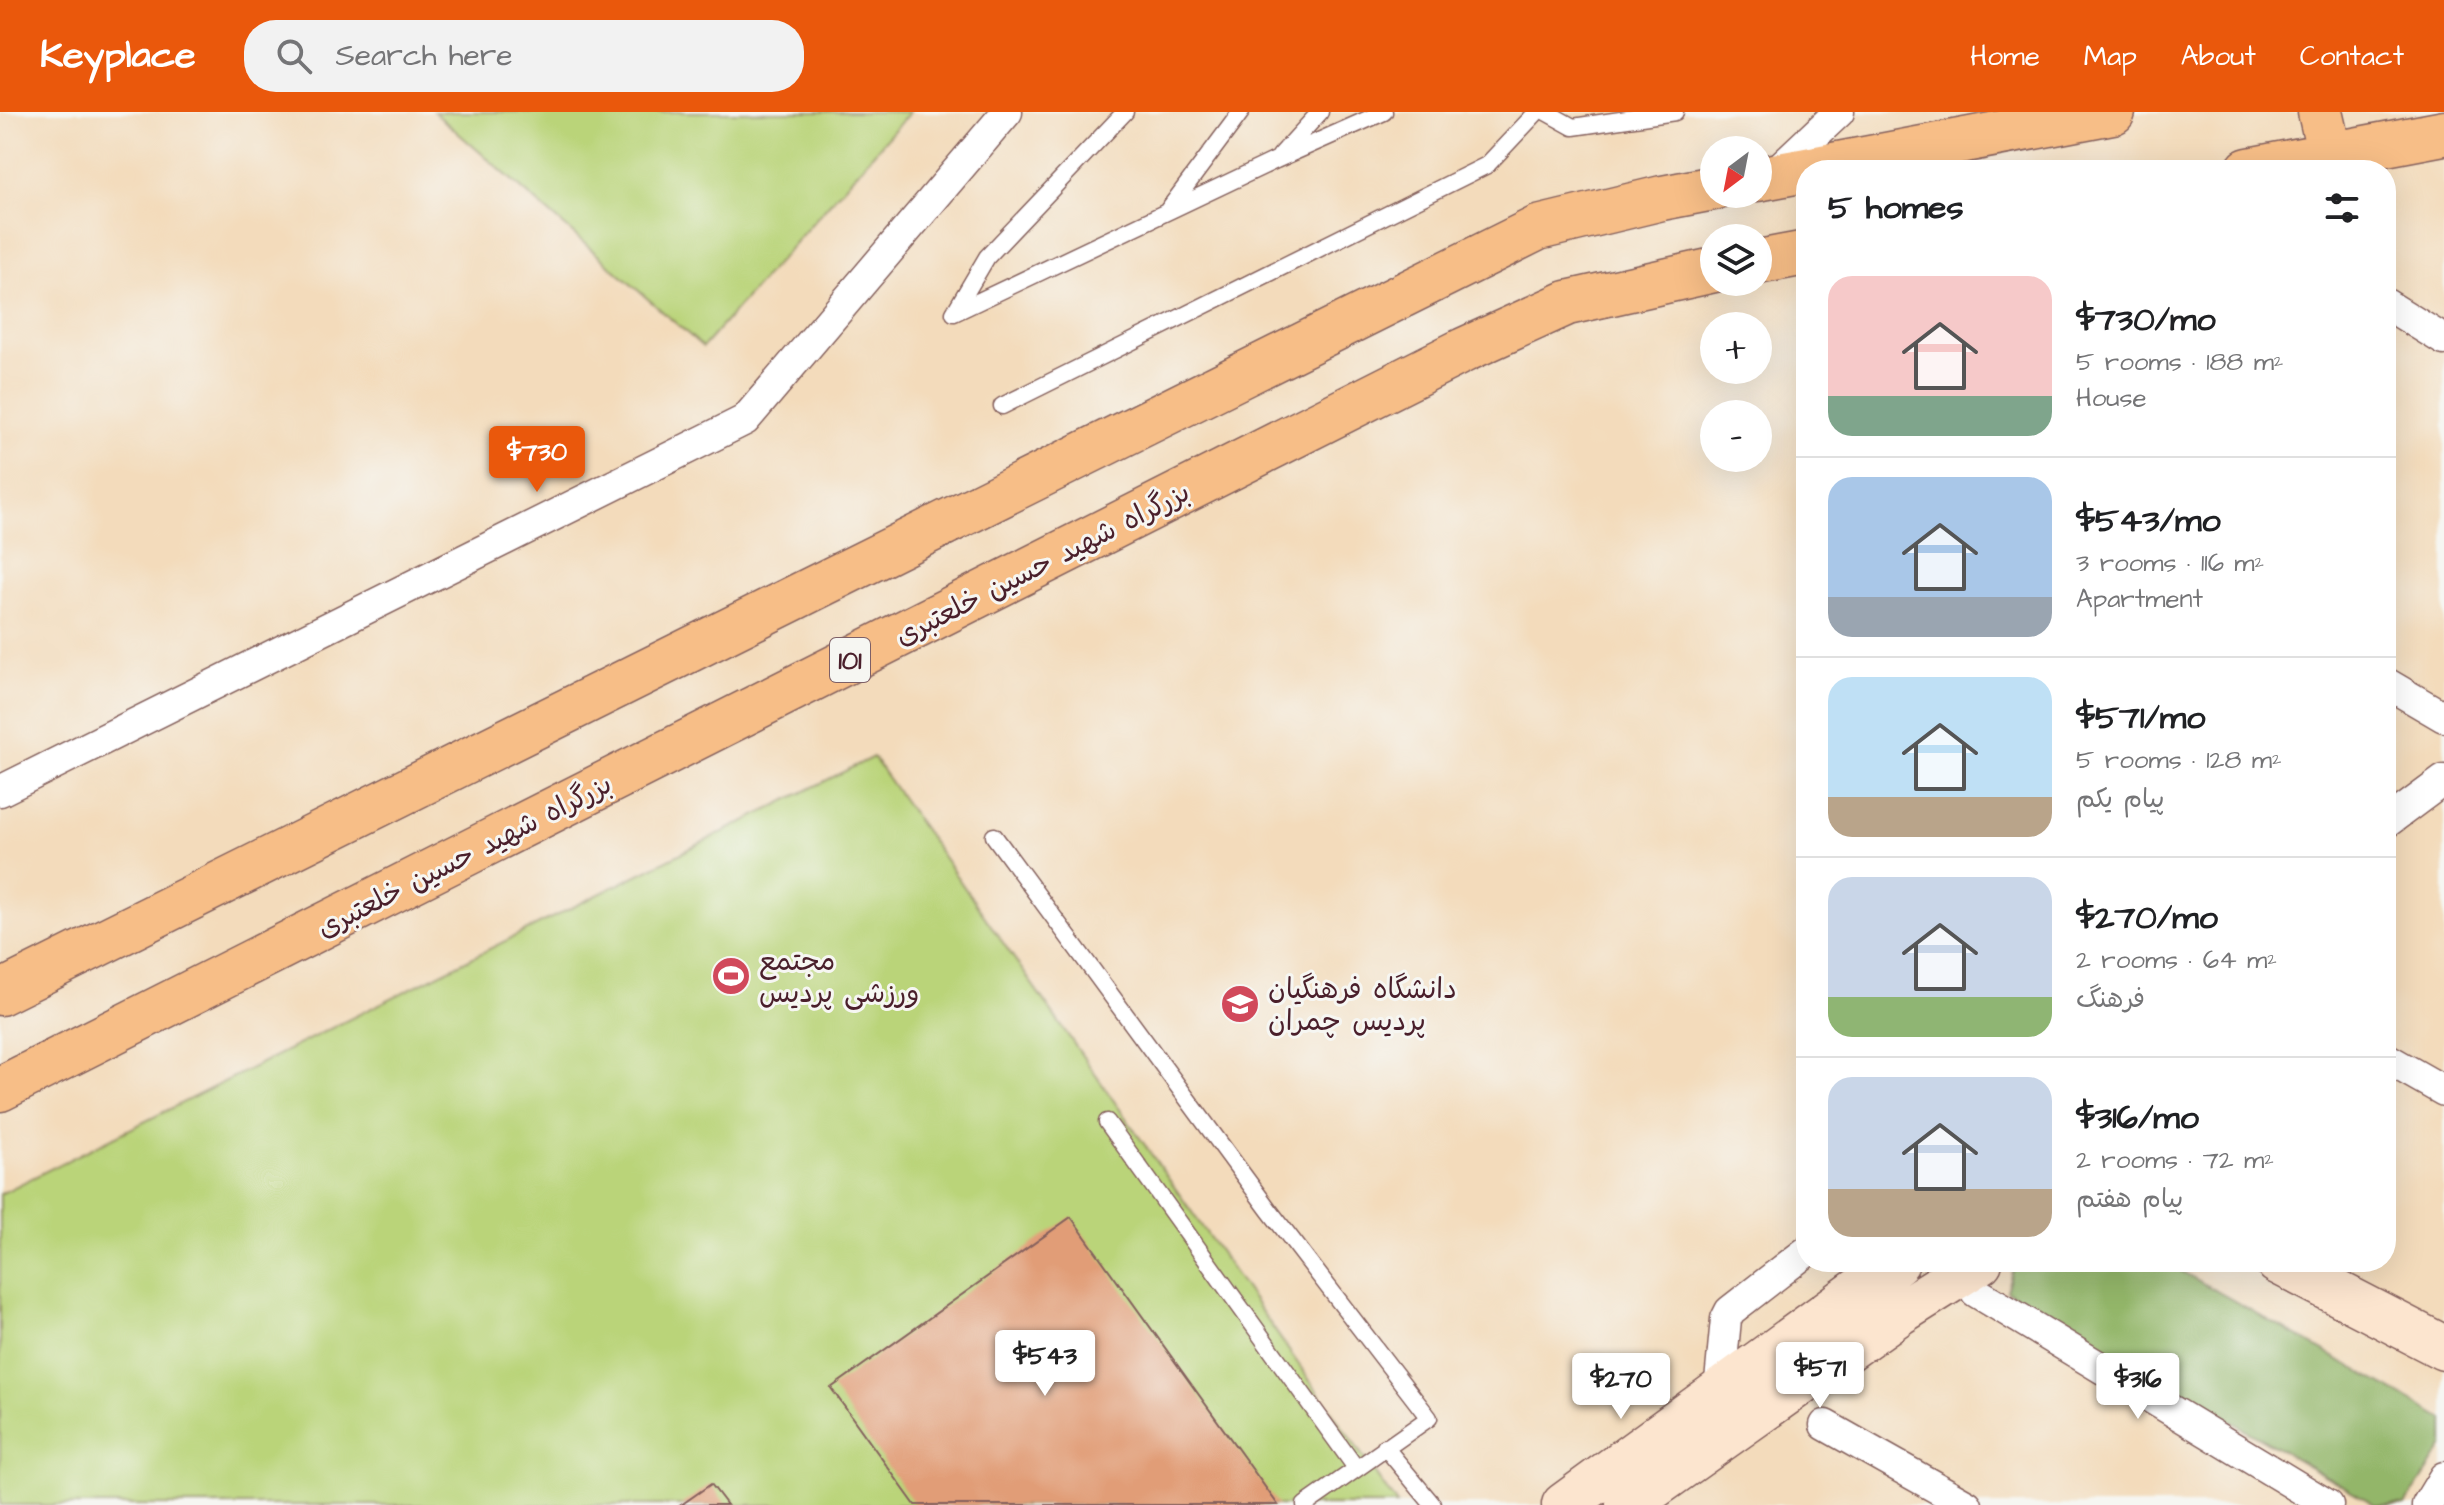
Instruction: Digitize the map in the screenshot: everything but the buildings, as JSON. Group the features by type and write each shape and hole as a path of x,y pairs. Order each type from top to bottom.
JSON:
{"highway":[{"path":"1859,160 2113,112"},
{"path":"2320,112 2330,155"},
{"path":"2303,160 2444,133"},
{"path":"0,993 1538,228 1700,191"},
{"path":"1772,259 1796,255"},
{"name":"بزرگراه شهید حسین خلعتبری","path":"0,1089 1464,350 1567,303 1700,273"}],"main road":[{"path":"1564,1505 1883,1272"},
{"path":"2297,1272 2444,1348"},
{"path":"1628,1505 1899,1313 1978,1277"}],"street":[{"path":"0,791 745,420 1007,112"},
{"path":"1797,160 1839,112"},
{"path":"2396,310 2444,340"},
{"path":"2396,689 2444,717"},
{"path":"2396,816 2444,780"},
{"path":"2396,1064 2444,1091"},
{"path":"1719,1392 1726,1319 1730,1311 1796,1260"},
{"path":"1978,1277 2328,1505"},
{"path":"1825,1425 1967,1505"},
{"path":"2427,1505 2444,1477"}],"lane":[{"path":"1125,112 987,257 954,313 1384,112"},
{"path":"1166,212 1241,112"},
{"path":"1276,160 1320,112"},
{"path":"1002,406 1487,165 1537,112"},
{"path":"1546,112 1573,127 1675,112"},
{"path":"994,836 1269,1210 1429,1418 1305,1505"},
{"path":"1107,1122 1356,1468"},
{"path":"1385,1447 1433,1505"}],"green space":[{"path":"434,112 910,112 703,347"},
{"name":"مجتمع ورزشی پردیس","path":"873,757 1397,1505 0,1505 0,1194"},
{"path":"2012,1272 2183,1272 2444,1419 2444,1446 2405,1505 2376,1505 2006,1291"}],"place":[{"name":"مجتمع ورزشی پردیس","path":"731,976"},
{"name":"دانشگاه فرهنگیان پردیس چمران","path":"1240,1004"}]}
